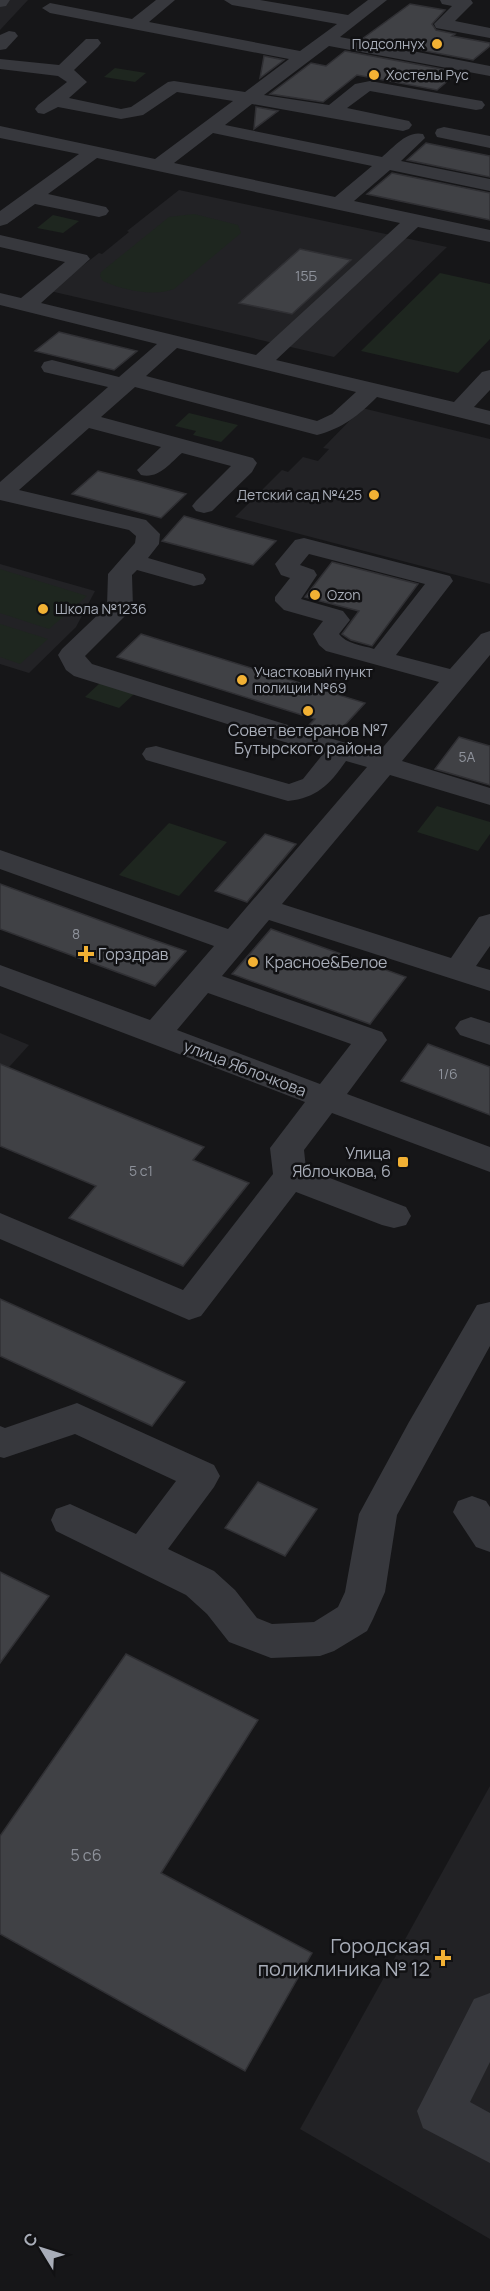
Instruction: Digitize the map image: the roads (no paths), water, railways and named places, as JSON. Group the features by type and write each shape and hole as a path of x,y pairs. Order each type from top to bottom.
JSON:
{"street":[{"path":"134,25 166,0"},
{"path":"232,0 351,21"},
{"path":"158,166 379,0"},
{"path":"460,1 442,24 490,33"},
{"path":"50,8 303,57"},
{"path":"326,40 490,71"},
{"path":"63,71 92,43"},
{"path":"0,64 63,71 78,82 55,101 6,134"},
{"path":"55,101 122,114 131,113 174,86 248,99 288,102 333,111 490,171"},
{"path":"333,111 361,88 370,86 483,106 490,92"},
{"path":"210,127 490,185"},
{"path":"444,133 490,142"},
{"path":"6,134 490,236"},
{"path":"339,204 387,164 410,139"},
{"path":"0,220 94,152"},
{"path":"32,197 99,211"},
{"path":"261,362 414,220"},
{"path":"0,241 80,259 25,305"},
{"path":"0,299 490,417"},
{"path":"1,493 173,341"},
{"path":"52,367 128,382 317,428 330,426 341,419 372,389"},
{"path":"459,410 490,377"},
{"path":"86,420 245,463 244,467 204,506"},
{"path":"149,470 178,444"},
{"path":"1,493 137,525 147,534 147,544 120,574 120,608 71,655 75,664 83,670 490,797"},
{"path":"380,658 441,581 304,545 287,564 290,570 305,575 288,597 288,601 293,605 334,616 337,620 326,634 328,640 336,646 380,658 457,679"},
{"path":"132,561 194,579"},
{"path":"156,1034 489,642"},
{"path":"156,754 288,793 302,793 310,788 340,750"},
{"path":"0,859 234,942"},
{"path":"263,908 490,981"},
{"path":"457,971 490,924"},
{"name":"улица Яблочкова","path":"0,975 490,1160"},
{"path":"0,1225 189,1307 290,1176 287,1148 371,1040 202,980"},
{"path":"290,1176 394,1216"},
{"path":"70,1520 200,1583 221,1602 243,1630 271,1641 320,1640 353,1619 365,1592 378,1514 427,1422 490,1315"},
{"path":"0,1441 4,1443 77,1418 201,1476 142,1555"},
{"path":"490,2015 440,2111 490,2139"}],"place":[{"name":"Подсолнух","path":"437,44"},
{"name":"Хостелы Рус","path":"374,75"},
{"name":"Детский сад №425","path":"374,495"},
{"name":"Ozon","path":"315,595"},
{"name":"Школа №1236","path":"43,609"},
{"name":"Участковый пункт полиции №69","path":"242,680"},
{"name":"Совет ветеранов №7 Бутырского района","path":"308,711"},
{"name":"Горздрав","path":"86,954"},
{"name":"Красное&Белое","path":"253,962"},
{"name":"Улица Яблочкова, 6","path":"403,1162"},
{"name":"Городская поликлиника № 12","path":"443,1958"}]}
